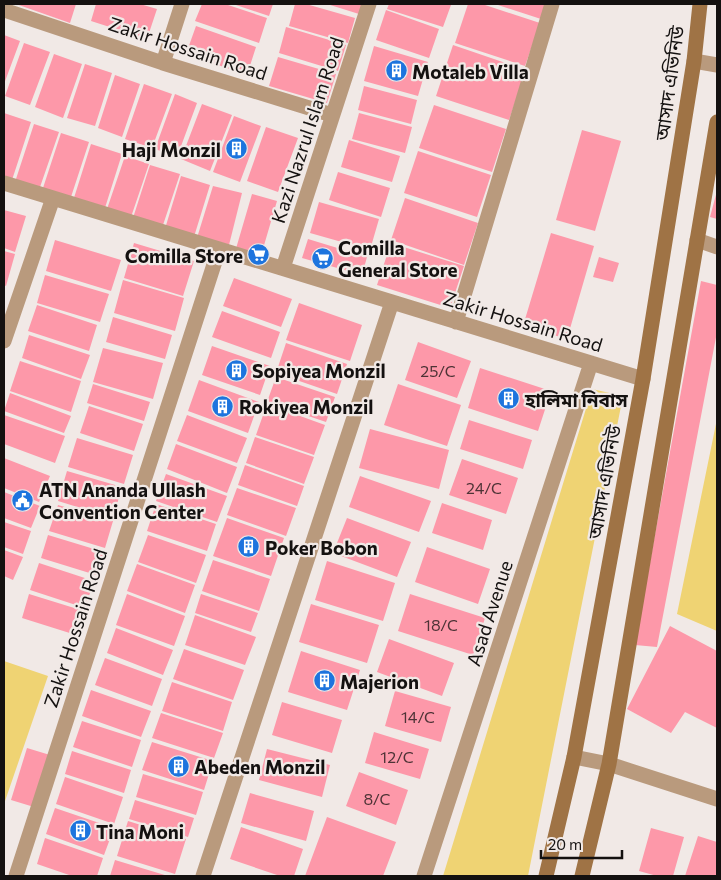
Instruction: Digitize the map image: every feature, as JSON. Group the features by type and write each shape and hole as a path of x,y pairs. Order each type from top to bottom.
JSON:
{"main road":[{"name":"আসাদ এভিনিউ","path":"546,876 574,757 643,379 694,61 700,4"},
{"path":"582,876 609,764 717,122"}],"street":[{"path":"163,62 182,4"},
{"name":"Kazi Nazrul Islam Road","path":"283,268 369,4"},
{"path":"456,322 552,4"},
{"name":"Zakir Hossain Road","path":"4,10 163,62 332,114"},
{"path":"694,61 717,65"},
{"name":"Zakir Hossain Road","path":"4,183 643,379"},
{"path":"4,341 53,198"},
{"path":"697,240 717,246"},
{"name":"Zakir Hossain Road","path":"4,873 14,876 219,249"},
{"path":"203,876 392,302"},
{"name":"Asad Avenue","path":"424,876 591,363"},
{"path":"574,757 609,764 717,799"}],"shaded area":[{"path":"592,389 623,396 528,876 443,876"},
{"path":"717,419 717,631 677,614"},
{"path":"4,661 48,676 4,804"}],"building":[{"path":"16,4 76,4 70,23"},
{"path":"96,4 140,4 157,9 147,39 91,21"},
{"path":"202,4 225,4 267,18 259,43 195,21"},
{"path":"233,4 273,4 269,16"},
{"path":"295,4 306,4 355,18 348,43 289,26"},
{"path":"327,4 362,4 359,14"},
{"path":"389,4 451,5 443,27 387,9"},
{"path":"468,4 482,4 540,23 525,66 455,43"},
{"path":"495,4 546,4 541,19"},
{"path":"386,10 439,29 429,58 376,40"},
{"path":"196,26 256,47 247,75 186,54"},
{"path":"286,27 346,45 338,71 279,53"},
{"path":"4,35 20,41 4,84"},
{"path":"24,43 50,52 30,105 5,96"},
{"path":"453,45 526,70 509,120 436,96"},
{"name":"Motaleb Villa","path":"374,46 428,62 418,96 364,81"},
{"path":"54,54 82,64 63,118 35,107"},
{"path":"278,57 336,74 327,103 269,86"},
{"path":"85,64 112,73 95,126 67,118"},
{"path":"115,75 140,84 122,137 98,128"},
{"path":"144,84 172,94 152,148 125,139"},
{"path":"364,86 417,100 411,124 358,110"},
{"path":"175,94 197,103 177,157 155,149"},
{"path":"202,104 232,115 210,171 181,159"},
{"path":"434,105 506,129 492,172 419,148"},
{"path":"4,113 31,122 12,180 4,178"},
{"path":"359,113 412,127 405,153 352,139"},
{"name":"Haji Monzil","path":"234,116 261,126 240,182 213,172"},
{"path":"34,124 59,132 39,190 15,182"},
{"path":"266,127 298,138 278,192 247,181"},
{"path":"582,130 621,141 595,231 556,220"},
{"path":"61,133 89,142 70,200 42,191"},
{"path":"349,140 400,156 392,182 341,167"},
{"path":"91,144 122,154 104,211 73,201"},
{"path":"418,151 491,175 477,217 404,193"},
{"path":"125,156 149,164 130,220 106,212"},
{"path":"150,165 180,174 161,231 132,221"},
{"path":"338,172 390,188 381,217 329,200"},
{"path":"181,176 210,185 193,240 164,232"},
{"path":"213,186 242,193 228,249 196,241"},
{"path":"717,191 717,219 710,217"},
{"path":"252,194 277,201 260,259 235,252"},
{"path":"405,198 478,223 464,265 391,240"},
{"path":"319,202 379,219 370,250 310,233"},
{"path":"4,210 26,216 15,252 4,248"},
{"path":"551,233 594,246 567,339 523,326"},
{"path":"308,239 367,257 362,275 302,258"},
{"path":"55,240 121,260 111,291 46,271"},
{"path":"134,243 194,261 183,296 124,278"},
{"path":"391,243 464,266 450,308 377,285"},
{"path":"4,251 15,254 6,286 4,285"},
{"path":"599,257 619,263 613,282 593,277"},
{"path":"45,275 109,294 100,322 37,303"},
{"path":"234,278 292,299 281,327 223,306"},
{"path":"123,280 184,298 175,331 114,313"},
{"path":"701,281 717,285 717,332 657,647 635,645"},
{"path":"299,303 362,325 350,361 286,340"},
{"path":"37,305 97,325 89,351 28,331"},
{"path":"222,311 280,332 271,358 212,337"},
{"path":"113,317 172,335 165,359 106,342"},
{"path":"29,335 90,355 81,379 22,358"},
{"path":"418,342 471,361 457,398 405,380"},
{"path":"286,343 347,364 337,394 276,373"},
{"name":"Sopiyea Monzil","path":"212,346 270,366 260,395 202,375"},
{"path":"103,348 163,363 153,399 93,382"},
{"path":"20,361 81,381 71,412 10,391"},
{"name":"হালিমা নিবাস","path":"480,368 551,391 538,431 468,408"},
{"path":"276,377 335,397 326,422 267,402"},
{"name":"Rokiyea Monzil","path":"199,380 259,402 248,433 188,411"},
{"path":"93,384 150,402 144,421 87,403"},
{"path":"398,384 461,405 447,446 384,425"},
{"path":"10,393 71,416 64,433 4,411"},
{"path":"267,404 325,425 314,455 256,435"},
{"path":"89,406 143,424 134,451 80,433"},
{"path":"4,415 65,436 55,463 4,444"},
{"path":"187,415 247,438 237,463 177,441"},
{"path":"469,420 532,440 523,469 460,449"},
{"path":"370,429 449,450 439,489 359,468"},
{"path":"255,437 314,457 304,484 246,463"},
{"path":"77,438 133,455 124,484 68,467"},
{"path":"176,444 237,467 227,493 167,469"},
{"path":"4,458 50,476 39,502 4,488"},
{"path":"462,459 518,478 506,514 449,495"},
{"path":"245,465 304,486 297,506 238,485"},
{"path":"67,471 122,487 113,518 58,501"},
{"path":"166,474 227,496 217,522 156,501"},
{"path":"360,476 431,501 419,532 349,507"},
{"path":"237,488 296,508 286,536 227,515"},
{"path":"4,492 40,506 31,528 4,518"},
{"path":"442,503 492,520 483,550 432,533"},
{"path":"156,504 216,524 207,551 147,531"},
{"path":"58,505 113,521 105,548 49,531"},
{"name":"Poker Bobon","path":"227,518 284,538 271,576 213,556"},
{"path":"347,518 411,542 397,577 333,553"},
{"path":"4,522 31,531 23,554 4,547"},
{"path":"48,535 104,552 96,575 41,558"},
{"path":"148,535 206,555 196,583 138,562"},
{"path":"427,547 490,569 478,604 415,582"},
{"path":"4,550 23,557 13,580 4,576"},
{"path":"213,560 270,579 259,611 202,591"},
{"path":"327,561 395,583 383,621 315,600"},
{"path":"39,563 94,581 85,608 30,590"},
{"path":"137,564 195,585 185,613 127,591"},
{"path":"29,594 84,611 76,635 22,618"},
{"path":"127,594 185,616 174,646 116,625"},
{"path":"201,594 258,613 251,632 195,613"},
{"path":"410,594 485,618 473,655 398,631"},
{"path":"311,604 379,625 367,663 299,642"},
{"path":"195,615 256,637 245,665 185,645"},
{"path":"670,626 717,651 717,728 685,712 671,733 627,709"},
{"path":"116,628 173,650 163,675 107,653"},
{"path":"389,639 454,663 442,696 377,672"},
{"path":"184,649 244,670 233,700 173,679"},
{"name":"Majerion","path":"301,651 360,670 347,710 288,692"},
{"path":"105,658 162,679 152,706 95,685"},
{"path":"172,682 232,702 223,731 162,711"},
{"path":"91,690 151,711 141,737 82,716"},
{"path":"395,691 451,707 441,742 385,726"},
{"path":"282,702 342,720 332,753 272,735"},
{"path":"161,713 223,733 214,758 152,738"},
{"path":"82,721 141,740 132,767 73,747"},
{"path":"374,732 429,749 420,779 365,763"},
{"name":"Abeden Monzil","path":"152,742 213,761 204,790 142,770"},
{"path":"27,748 50,755 34,807 11,800"},
{"path":"267,749 330,765 322,797 259,780"},
{"path":"72,751 131,770 124,793 65,774"},
{"path":"359,772 408,790 396,825 346,806"},
{"path":"143,774 203,792 196,815 136,797"},
{"path":"65,777 123,797 114,824 56,804"},
{"path":"250,793 314,811 306,841 241,823"},
{"path":"135,800 194,818 188,837 129,819"},
{"name":"Tina Moni","path":"55,808 114,828 104,855 46,834"},
{"path":"327,817 396,842 383,876 305,876"},
{"path":"128,821 186,839 175,874 117,856"},
{"path":"241,827 303,849 294,876 280,876 230,859"},
{"path":"651,828 684,837 673,876 657,876 639,871"},
{"path":"698,836 717,842 717,876 685,876"},
{"path":"45,838 103,858 97,876 72,876 37,864"},
{"path":"115,860 168,876 110,876"}],"place":[{"name":"Motaleb Villa","path":"396,71"},
{"name":"Haji Monzil","path":"237,149"},
{"name":"Comilla Store","path":"259,255"},
{"name":"Comilla General Store","path":"322,258"},
{"name":"Sopiyea Monzil","path":"236,370"},
{"name":"হালিমা নিবাস","path":"509,399"},
{"name":"Rokiyea Monzil","path":"223,406"},
{"name":"ATN Ananda Ullash Convention Center","path":"23,500"},
{"name":"Poker Bobon","path":"249,547"},
{"name":"Majerion","path":"324,681"},
{"name":"Abeden Monzil","path":"178,766"},
{"name":"Tina Moni","path":"80,831"}]}
